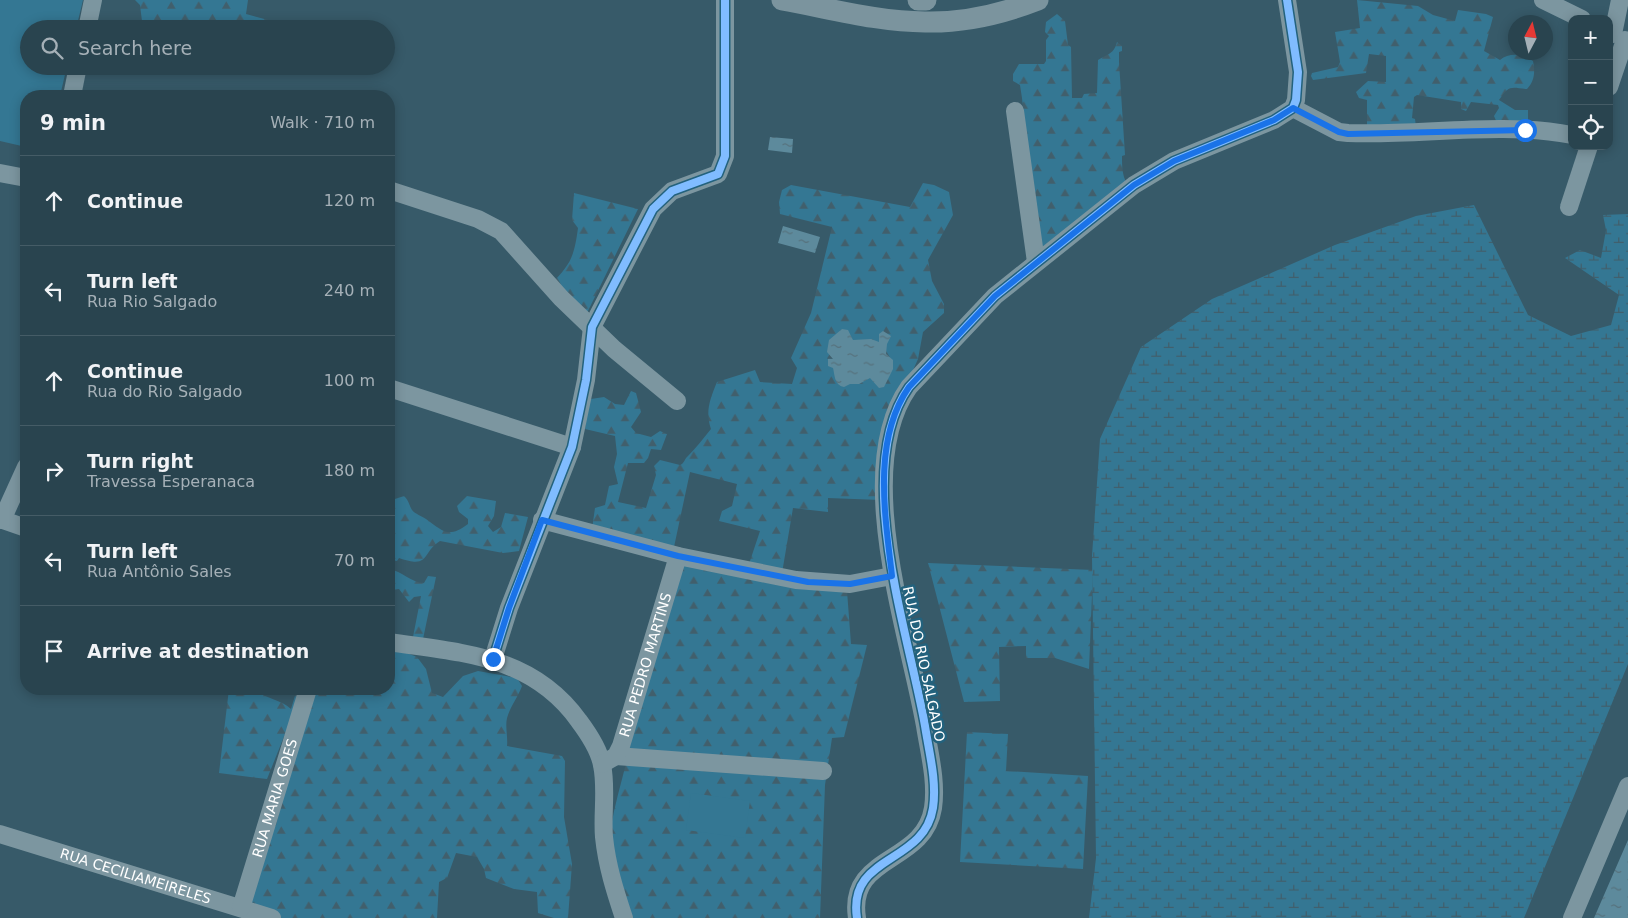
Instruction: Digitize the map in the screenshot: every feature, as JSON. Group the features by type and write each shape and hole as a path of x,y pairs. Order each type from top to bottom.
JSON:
{"main road":[{"path":"782,0 875,17 924,22 976,18 1038,0"},
{"path":"918,0 926,0"}],"street":[{"path":"88,20 93,0"},
{"path":"493,659 509,608 572,447 586,380 592,327 631,251 659,202 681,187 713,177 720,169 724,156 725,0"},
{"path":"1287,0 1298,72 1296,100 1293,108 1339,132 1348,134 1501,129 1568,134"},
{"path":"1542,0 1574,15"},
{"path":"1613,67 1619,36 1620,0"},
{"path":"73,90 76,75"},
{"name":"RUA DO RIO SALGADO","path":"857,918 855,902 858,888 865,877 918,840 928,824 933,808 933,782 928,742 892,576 885,516 885,473 892,421 898,403 909,387 995,296 1143,179 1174,161 1274,120 1293,108"},
{"path":"1014,111 1036,262"},
{"path":"1569,207 1588,150"},
{"path":"0,173 20,177"},
{"path":"395,192 478,219 501,231 517,246 530,266 614,349 676,401"},
{"path":"395,390 572,447"},
{"path":"20,479 1,519 20,526"},
{"path":"542,520 678,556 808,582 850,584 892,576"},
{"name":"RUA PEDRO MARTINS","path":"624,918 610,876 604,837 609,760 678,556"},
{"name":"RUA PEDRO MARTINS","path":"395,643 493,659 518,669 564,702 609,760"},
{"name":"RUA MARIA GOES","path":"241,908 306,695"},
{"path":"609,760 823,771"},
{"path":"1572,918 1628,786"},
{"name":"RUA CECILIAMEIRELES","path":"0,834 272,918"}],"green space":[{"path":"0,0 83,0 78,20 20,20 20,75 65,75 61,90 20,90 20,146 0,141"},
{"path":"135,0 248,0 246,14 268,20 142,20 140,5"},
{"path":"1357,0 1418,6 1433,15 1455,21 1458,10 1486,14 1493,17 1484,51 1500,60 1508,56 1508,60 1533,61 1534,76 1527,89 1510,88 1499,100 1515,110 1528,110 1528,126 1498,125 1494,116 1499,108 1498,105 1471,102 1466,111 1461,109 1461,102 1417,95 1414,97 1412,118 1415,119 1416,127 1367,128 1367,100 1359,98 1356,92 1368,81 1386,82 1386,56 1369,54 1366,73 1313,80 1311,76 1312,73 1338,67 1340,62 1335,32 1360,28"},
{"path":"1057,14 1065,21 1068,45 1071,47 1072,98 1082,98 1084,94 1097,93 1098,60 1108,55 1117,42 1122,46 1122,51 1119,52 1119,62 1125,155 1122,156 1122,163 1123,174 1127,184 1038,250 1022,98 1020,85 1013,81 1013,74 1019,64 1044,64 1046,61 1046,40 1049,36 1045,32 1046,22"},
{"path":"923,183 934,185 949,192 953,215 928,260 932,281 944,304 944,313 923,332 918,359 910,377 881,500 828,498 828,512 793,508 782,573 748,567 760,531 719,521 722,511 732,506 737,484 690,472 674,547 592,529 595,508 605,505 609,486 618,484 614,467 617,454 615,436 585,429 588,405 591,399 604,397 615,404 624,405 631,391 636,393 641,412 631,427 636,433 651,437 660,431 667,434 661,450 651,449 644,463 628,463 618,502 646,508 656,475 654,466 660,460 682,464 711,429 708,417 709,406 717,382 755,370 760,382 792,384 797,368 791,358 811,313 832,227 780,214 779,202 782,190 791,185 910,207"},
{"path":"574,193 638,209 586,315 551,284 567,265 575,246 578,228 572,220"},
{"path":"1474,205 1528,315 1571,336 1611,325 1619,295 1565,258 1580,250 1601,258 1606,230 1603,215 1628,214 1628,664 1524,918 1089,918 1096,858 1092,556 1100,439 1141,347 1212,299 1335,245 1416,216"},
{"path":"404,496 415,513 446,532 461,529 468,524 468,519 459,512 457,506 467,496 496,501 494,516 488,526 493,532 501,527 505,513 528,517 519,551 503,553 440,541 421,561 416,562 399,558 395,561 395,499"},
{"path":"928,563 1093,570 1089,669 1055,658 1026,658 1026,646 999,647 1000,701 964,702"},
{"path":"681,565 847,591 851,644 867,645 844,737 832,738 825,785 820,918 628,918 613,860 611,827 632,735"},
{"path":"395,571 424,583 428,576 436,577 423,639 413,637 421,596 414,597 409,602 399,589 395,590"},
{"path":"395,648 417,657 426,669 432,693 443,697 463,676 478,671 517,678 522,686 507,718 507,746 562,756 565,761 564,817 572,864 568,918 554,918 538,913 537,892 514,889 486,878 484,869 477,857 456,853 447,878 439,882 437,918 243,918 249,860 276,825 289,774 287,729 267,779 219,773 228,695 263,695 291,709 295,695 395,695"},
{"path":"967,732 1008,734 1006,771 1088,776 1083,869 960,862"},
{"path":"691,793 750,801 745,838 686,830"}],"water":[{"path":"770,137 793,139 792,153 768,150"},
{"path":"783,226 820,237 815,253 778,243"},
{"path":"842,329 848,330 853,340 871,339 879,342 879,334 883,331 891,336 887,344 886,354 893,360 893,369 884,387 879,388 870,378 859,384 850,384 844,387 838,384 833,368 828,366 828,359 833,359 827,352 829,340"},
{"path":"1628,840 1628,918 1594,918"}],"cycle path":[{"path":"493,659 509,608 572,447 586,380 592,327 653,209 672,191 718,174 725,156 725,0"},
{"path":"857,918 857,897 863,882 874,870 916,840 927,826 934,798 932,767 925,726 889,553 884,506 885,462 892,421 909,387 995,296 1134,185 1174,161 1274,120 1293,108 1296,100 1298,72 1287,0"}],"route":[{"path":"493,659 509,608 542,520 678,556 808,582 850,584 892,576 885,516 885,473 892,421 898,403 909,387 995,296 1134,185 1174,161 1274,120 1293,108 1339,132 1348,134 1501,129 1525,130"}]}
